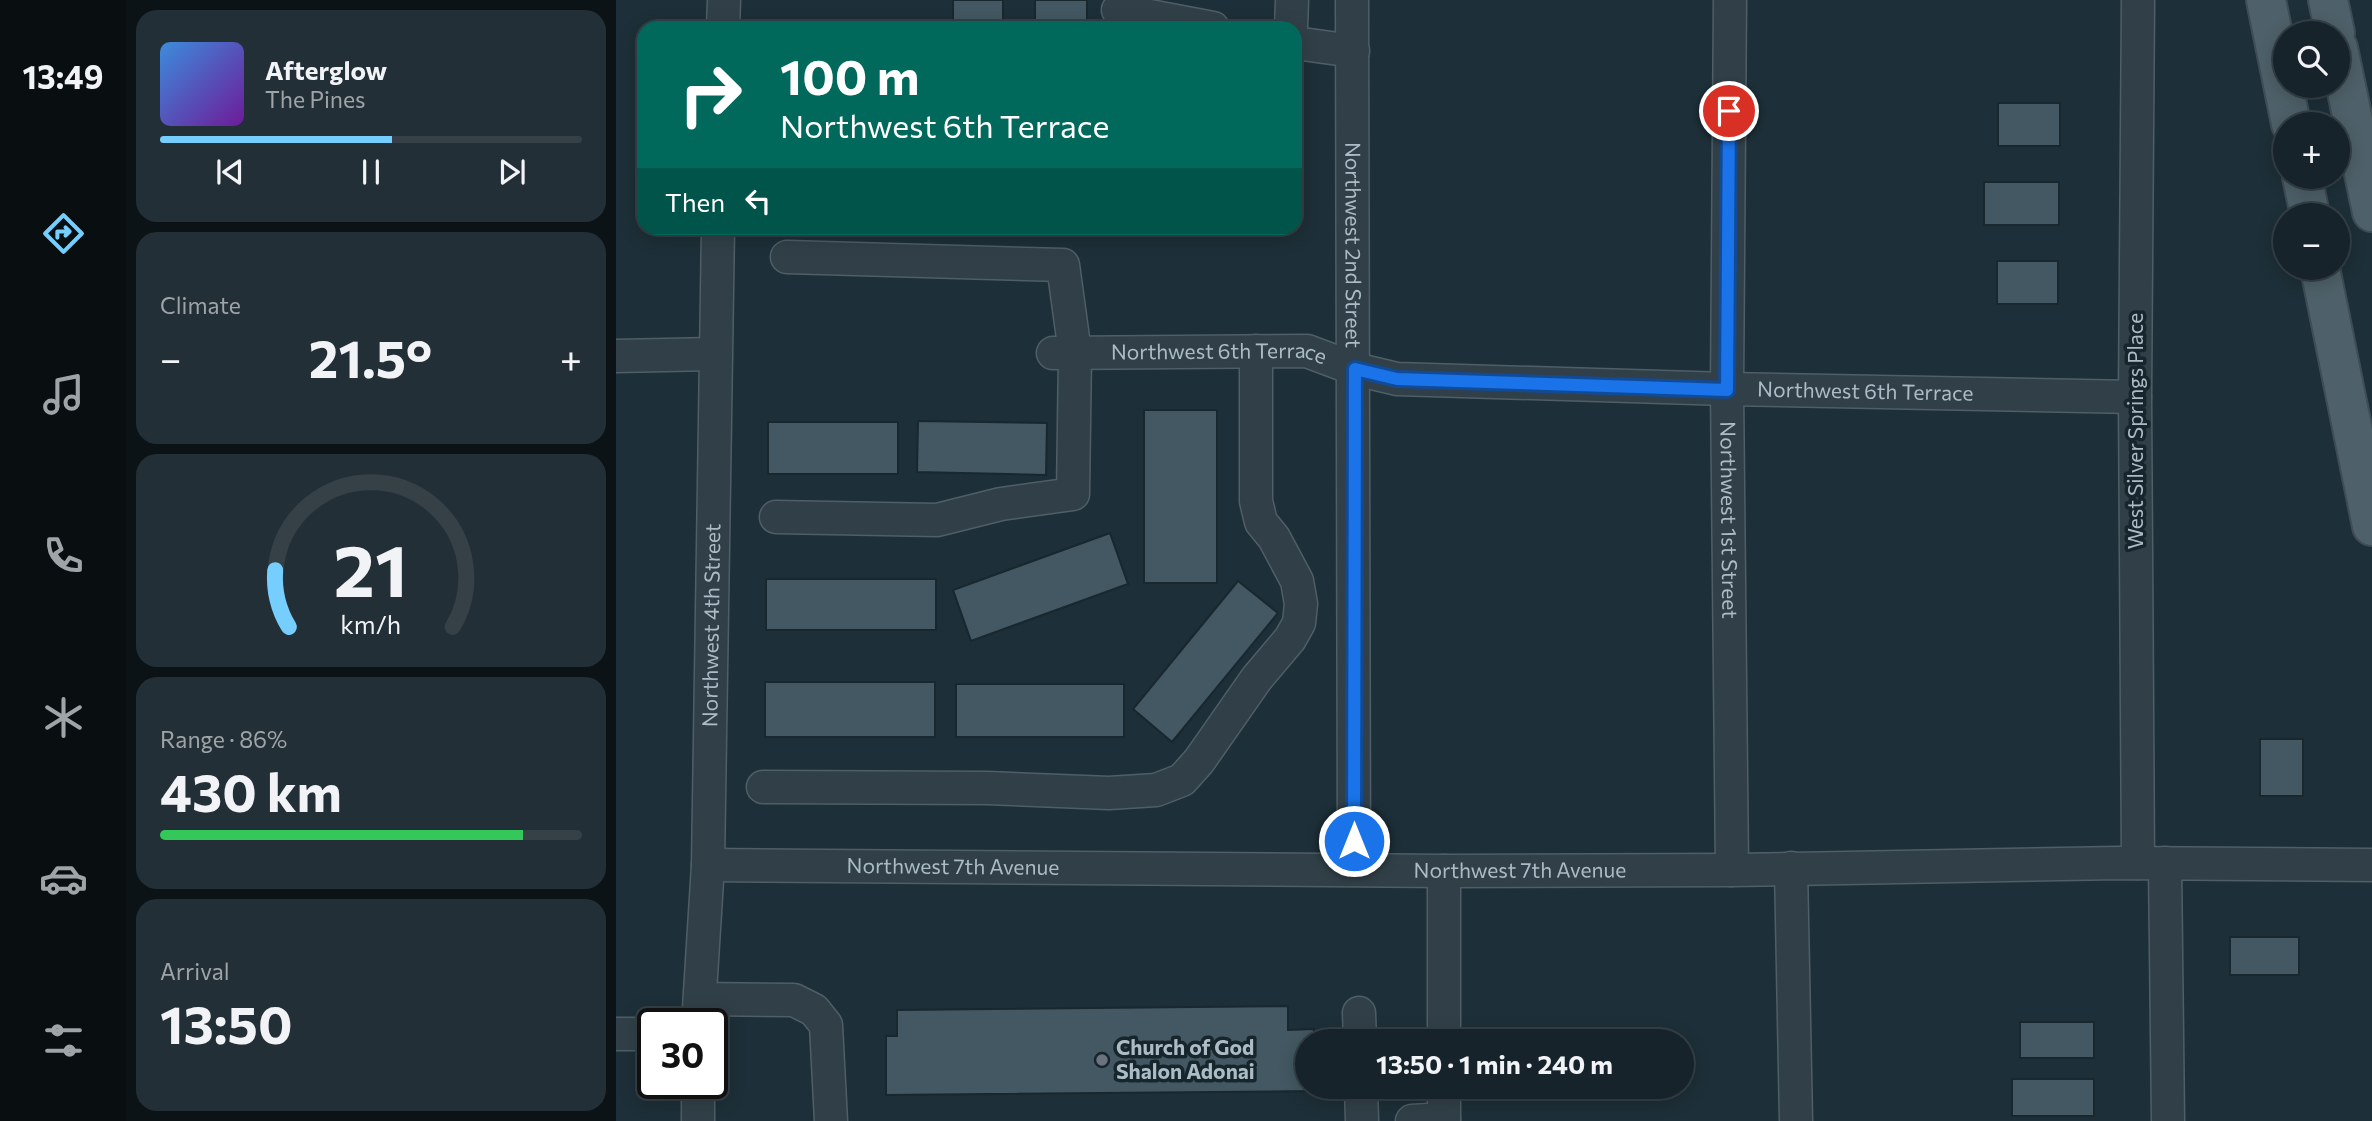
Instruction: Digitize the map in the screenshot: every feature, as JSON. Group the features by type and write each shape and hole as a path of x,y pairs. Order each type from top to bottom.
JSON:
{"main road":[{"path":"2328,0 2332,21"},
{"path":"2269,13 2289,112"},
{"path":"2348,98 2372,212"},
{"path":"2322,280 2372,526"}],"street":[{"path":"723,21 724,0"},
{"path":"1292,21 1293,0"},
{"name":"Northwest 2nd Street","path":"1352,0 1355,369 1354,869"},
{"name":"Northwest 1st Street","path":"1730,0 1727,390 1732,870"},
{"name":"West Silver Springs Place","path":"2138,0 2136,397 2151,863 2168,1121"},
{"path":"1118,10 1176,21"},
{"path":"1302,44 1353,51"},
{"name":"Northwest 4th Street","path":"699,1008 708,865 718,235"},
{"path":"776,517 937,520 1001,504 1073,494 1064,353 1063,265 787,257"},
{"path":"763,788 988,788 1109,793 1156,790 1182,780 1199,761 1257,678 1290,639 1299,623 1301,604 1297,581 1274,538 1261,522 1256,501 1256,351"},
{"name":"Northwest 6th Terrace","path":"1064,353 1307,351 1355,369 1397,379 1727,390 2136,397"},
{"path":"616,356 715,354"},
{"name":"Northwest 7th Avenue","path":"708,865 1444,871 1732,870 2151,863 2372,865"},
{"path":"1791,868 1796,1121"},
{"path":"1444,871 1444,1029"},
{"path":"728,1008 794,1000 814,1010 825,1025 831,1121"},
{"path":"616,1034 637,1034"},
{"path":"698,1099 698,1121"},
{"path":"1361,1099 1362,1121"},
{"path":"1412,1121 1444,1120 1444,1099"}],"building":[{"path":"953,0 1003,0 1003,21 953,21"},
{"path":"1035,0 1087,0 1087,21 1035,21"},
{"path":"1998,103 2060,103 2060,146 1998,146"},
{"path":"1984,182 2059,182 2059,225 1984,225"},
{"path":"1997,261 2058,261 2058,304 1997,304"},
{"path":"1144,410 1217,410 1217,583 1144,583"},
{"path":"918,421 1047,423 1046,475 917,472"},
{"path":"768,422 898,422 898,474 768,474"},
{"path":"1110,533 1128,584 971,641 953,590"},
{"path":"766,579 936,579 936,630 766,630"},
{"path":"1238,581 1278,613 1172,742 1133,709"},
{"path":"765,682 935,682 935,737 765,737"},
{"path":"956,684 1124,684 1124,737 956,737"},
{"path":"2260,739 2303,739 2303,796 2260,796"},
{"path":"2230,937 2299,937 2299,975 2230,975"},
{"path":"1288,1006 1288,1030 1295,1030 1295,1091 886,1095 886,1036 897,1036 897,1010"},
{"path":"2020,1022 2094,1022 2094,1058 2020,1058"},
{"path":"2012,1079 2094,1079 2094,1116 2012,1116"}],"place":[{"name":"Church of God Shalon Adonai","path":"1102,1060"}],"route":[{"path":"1354,841 1355,369 1397,379 1727,390 1729,111"}]}
